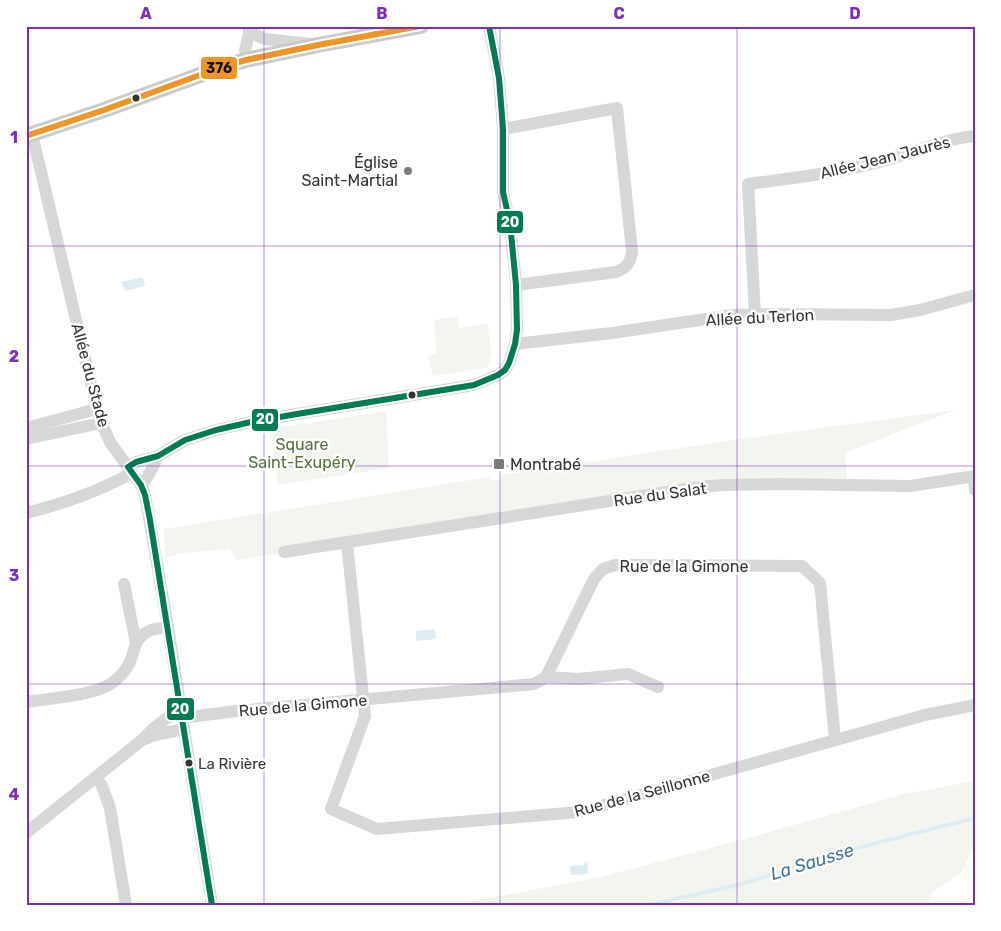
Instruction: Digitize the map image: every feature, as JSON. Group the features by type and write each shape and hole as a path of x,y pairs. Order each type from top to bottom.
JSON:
{"main road":[{"path":"29,135 246,60 421,26"}],"street":[{"path":"26,513 75,499 130,470 136,462 158,456 185,440 216,430 299,414 474,385 505,370 515,344 517,330 516,285 510,223 503,192 503,130 499,78 489,26"},
{"path":"250,28 258,36 266,39 318,45"},
{"path":"246,60 245,50 250,28"},
{"path":"503,130 617,108 632,251 630,262 625,268 616,272 516,285"},
{"name":"Allée du Stade","path":"29,135 101,423 110,442 141,486 145,495 212,905"},
{"name":"Allée Jean Jaurès","path":"755,315 748,184 833,172 882,161 968,136 975,136"},
{"name":"Allée du Terlon","path":"515,344 612,333 733,315 891,315 920,310 975,295"},
{"path":"26,428 97,409"},
{"path":"26,440 101,423"},
{"path":"141,486 147,480 158,456"},
{"path":"974,476 975,490"},
{"name":"Rue du Salat","path":"284,552 699,487 782,484 910,486 974,476"},
{"path":"347,543 362,700"},
{"name":"Rue de la Gimone","path":"96,778 142,740 183,720 217,713 534,684 546,677 594,579 603,569 615,565 802,566 820,583 835,740"},
{"path":"26,702 89,693 112,683 123,673 130,662 136,643 124,584"},
{"path":"136,643 149,631 168,627"},
{"path":"546,677 578,679 628,674 658,687"},
{"name":"Rue de la Seillonne","path":"362,700 365,716 331,810 376,829 579,812 925,715 975,705"},
{"path":"26,833 96,778 102,786 110,808 126,905"}],"green space":[{"path":"457,316 459,328 487,323 492,353 488,367 433,376 428,356 436,354 434,320"},
{"path":"955,410 845,453 848,486 724,485 236,560 230,549 183,553 165,557 164,529 490,477 491,481 502,479 502,475 740,439"},
{"name":"Square Saint-Exupéry","path":"386,411 389,468 278,485 270,429"},
{"path":"975,781 975,844 961,873 932,892 928,905 468,905 474,901 601,877 904,794"}],"shaded area":[{"path":"143,277 145,286 125,291 122,282"},
{"path":"435,629 436,639 416,641 416,631"},
{"path":"587,861 588,874 571,875 570,866 584,865"}],"waterway":[{"name":"La Sausse","path":"648,905 738,885 857,848 975,818"}],"transit line":[{"name":"376","path":"26,136 246,60 420,26"},
{"name":"20","path":"212,905 150,520 141,485 128,467 136,462 158,456 185,440 216,430 291,415 474,385 505,370 515,344 517,330 516,285 510,223 503,192 503,129 499,78 489,26"}],"place":[{"name":"Église Saint-Martial","path":"408,171"},
{"name":"Montrabé","path":"499,464"},
{"name":"La Rivière","path":"189,763"}]}
